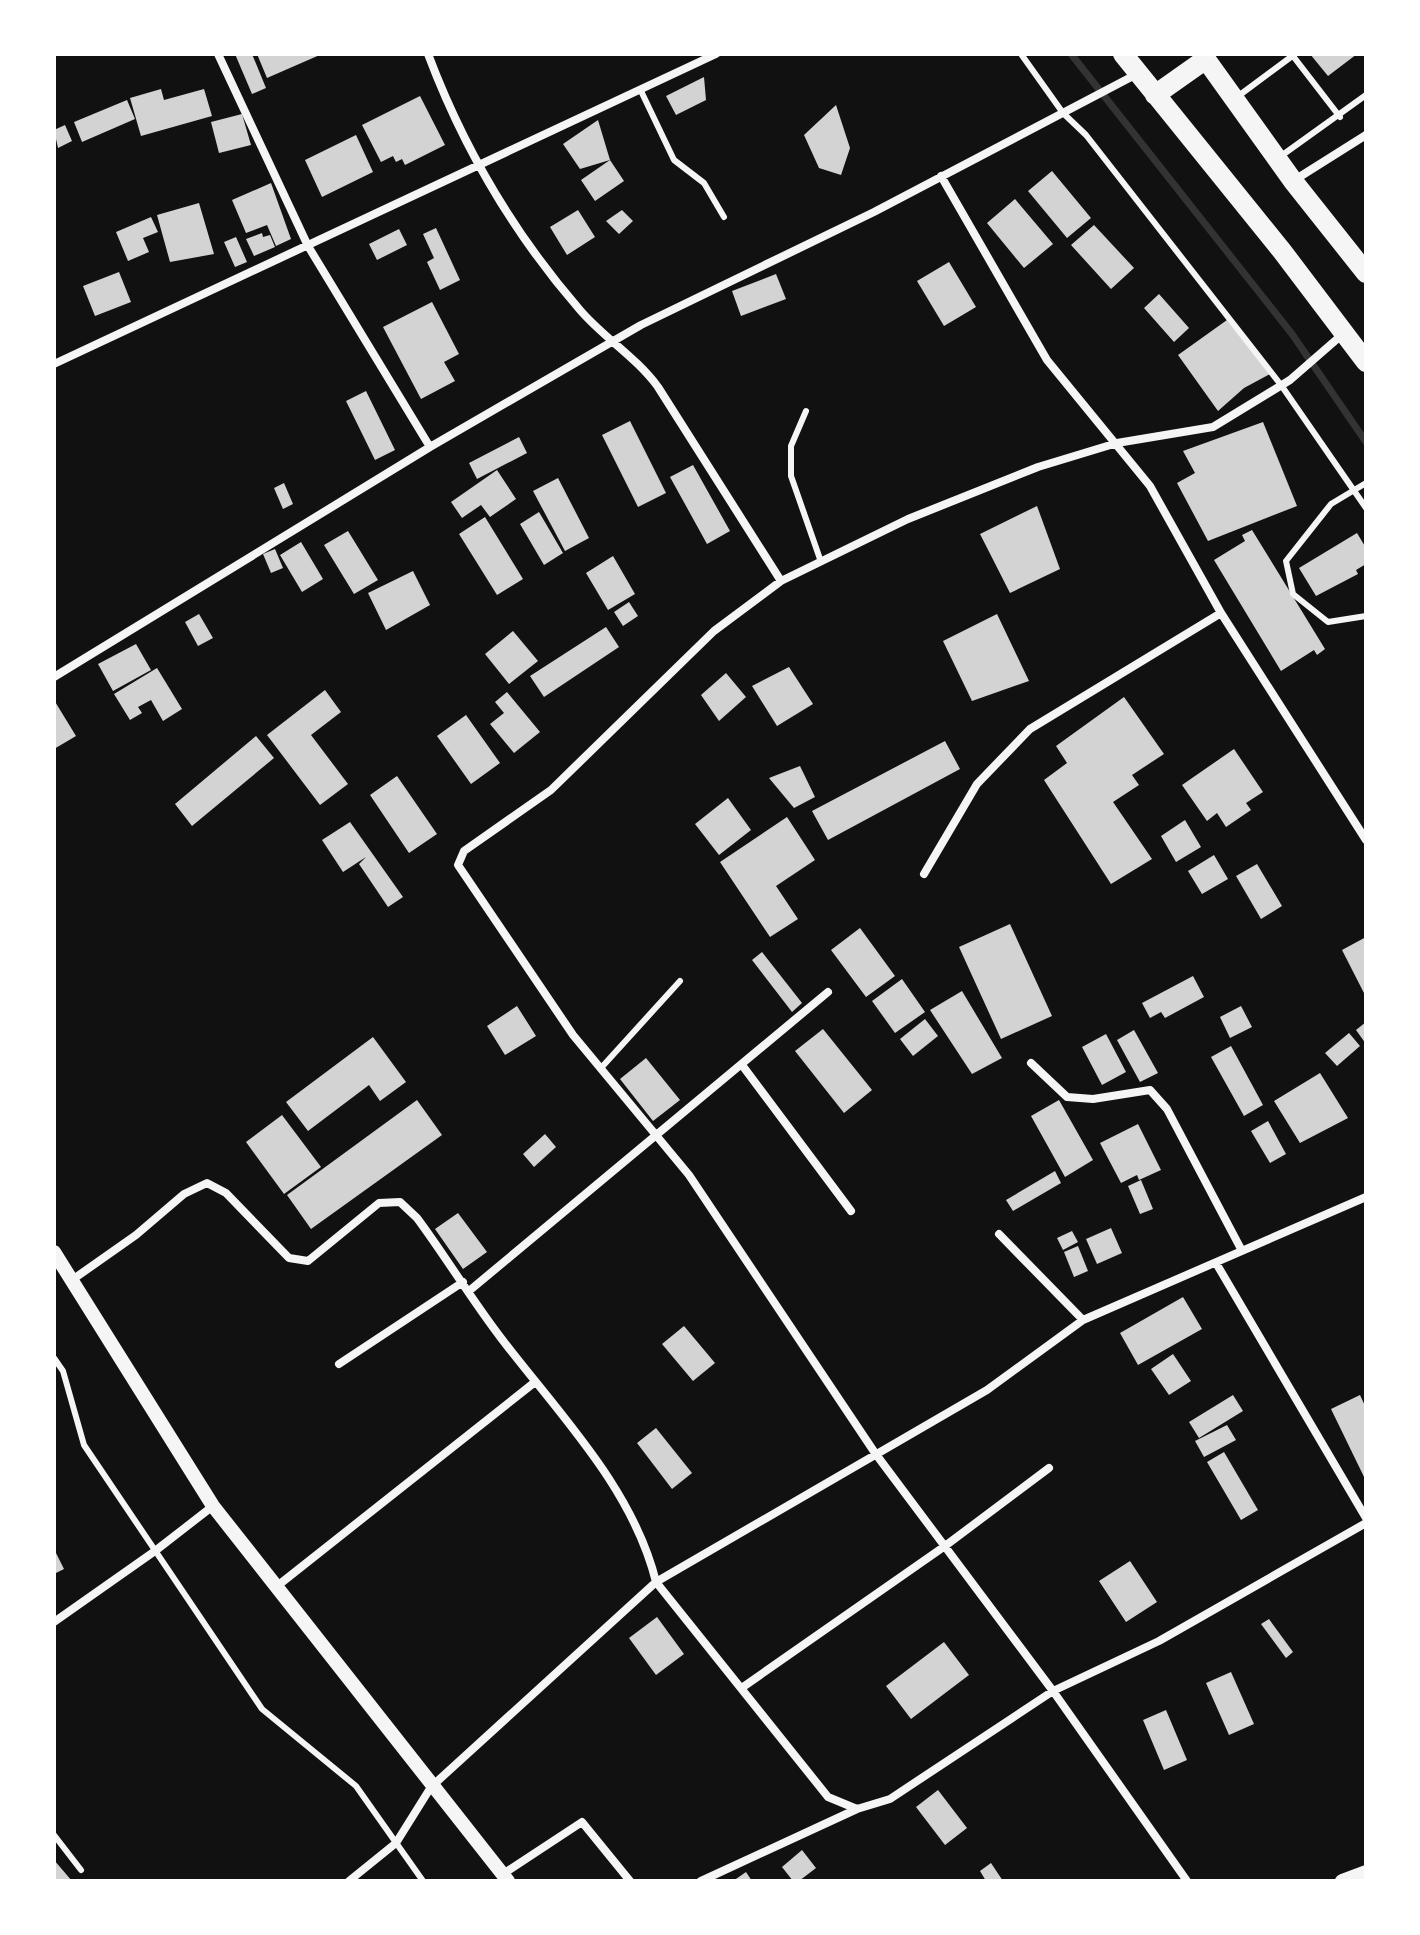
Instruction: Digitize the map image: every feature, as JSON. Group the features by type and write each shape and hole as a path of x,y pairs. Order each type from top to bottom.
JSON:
{"highway":[{"path":"1123,54 1345,331 1366,362"},
{"path":"1155,95 1204,57 1293,181 1366,273"}],"street":[{"path":"218,54 308,246 430,447"},
{"path":"428,54 447,106 477,167 578,308 645,370 658,387 781,581"},
{"path":"54,364 716,54"},
{"path":"54,677 430,447 612,341 1138,73"},
{"path":"1293,181 1366,135"},
{"path":"941,176 1047,360 1150,486 1221,613 1366,840"},
{"path":"1187,1881 1053,1691 875,1453 658,1135 573,1035 458,865 464,851 581,764 714,631 781,581 820,559 984,487 1117,443 1213,427 1281,385 1345,331"},
{"path":"924,874 977,784 1030,729 1221,613"},
{"path":"469,1291 828,992"},
{"path":"1031,1063 1067,1097 1093,1099 1150,1090 1167,1109 1241,1249"},
{"path":"742,1065 851,1211"},
{"path":"72,1280 136,1235 184,1194 207,1183 226,1193 289,1258 308,1261 379,1203 400,1202 417,1218 535,1382 598,1460 650,1554 656,1582 828,1797 857,1809"},
{"path":"349,1881 396,1843 431,1787 656,1582 987,1390 1083,1320 1366,1197"},
{"path":"999,1234 1083,1320"},
{"path":"54,1252 213,1506 431,1787 506,1877 582,1822 630,1881"},
{"path":"701,1881 857,1809 890,1799 1053,1691 1159,1641 1366,1520 1216,1263"},
{"path":"339,1364 463,1282"},
{"path":"276,1587 535,1382"},
{"path":"743,1687 945,1546 1049,1468"},
{"path":"54,1622 213,1506"},
{"path":"1342,1881 1366,1872"}],"lane":[{"path":"1021,54 1063,113 1086,135 1281,385 1366,508"},
{"path":"1235,99 1294,55 1340,117"},
{"path":"641,91 674,160 704,183 724,217"},
{"path":"1278,158 1340,117 1366,95"},
{"path":"806,411 791,446 791,476 820,559"},
{"path":"1366,483 1331,504 1286,561 1293,594 1328,622 1366,616"},
{"path":"601,1068 680,981"},
{"path":"54,1358 63,1371 84,1445 262,1709 356,1786 423,1881"},
{"path":"54,1835 81,1870"}],"building":[{"path":"235,54 252,54 266,88 252,94"},
{"path":"257,54 322,54 267,78"},
{"path":"1310,54 1357,54 1328,76"},
{"path":"704,77 706,100 676,115 666,96"},
{"path":"161,89 164,100 204,89 212,116 141,136 130,98"},
{"path":"420,96 445,145 405,165 402,159 396,162 393,156 381,162 362,125"},
{"path":"127,100 135,119 82,142 74,122"},
{"path":"836,105 850,148 841,175 819,168 804,135"},
{"path":"242,114 251,145 219,153 211,122"},
{"path":"598,120 610,160 580,169 563,144"},
{"path":"65,125 72,141 58,148 54,130"},
{"path":"356,135 373,172 322,197 305,160"},
{"path":"610,160 624,181 595,201 581,180"},
{"path":"1052,171 1091,218 1067,238 1028,191"},
{"path":"271,183 291,239 276,246 267,225 246,233 232,200"},
{"path":"1015,199 1053,244 1024,268 987,223"},
{"path":"199,203 214,254 170,262 157,215"},
{"path":"578,210 595,237 567,255 550,227"},
{"path":"622,210 633,221 619,234 606,221"},
{"path":"151,217 158,232 143,238 149,252 128,261 116,232"},
{"path":"1094,225 1134,268 1111,289 1071,245"},
{"path":"436,228 460,280 440,290 427,262 434,258 423,234"},
{"path":"399,229 407,245 377,260 369,244"},
{"path":"262,233 263,237 270,235 275,247 254,256 246,239"},
{"path":"236,237 247,262 235,267 224,242"},
{"path":"949,262 976,307 944,326 917,281"},
{"path":"119,272 131,302 95,316 83,286"},
{"path":"776,274 786,299 741,316 732,291"},
{"path":"1159,294 1189,328 1174,342 1144,308"},
{"path":"432,302 459,354 444,362 455,381 421,399 383,327"},
{"path":"1227,320 1270,374 1244,388 1218,411 1178,355"},
{"path":"366,391 395,450 375,460 346,401"},
{"path":"630,421 666,493 638,507 602,435"},
{"path":"1263,422 1297,506 1208,541 1177,483 1195,473 1183,451"},
{"path":"519,437 527,453 477,479 469,463"},
{"path":"693,465 730,531 707,544 670,477"},
{"path":"497,470 516,499 490,517 481,505 462,518 451,502"},
{"path":"558,478 589,538 565,551 533,491"},
{"path":"284,483 293,504 283,509 274,488"},
{"path":"1037,506 1060,569 1010,593 980,534"},
{"path":"539,512 563,553 544,565 520,524"},
{"path":"485,517 523,579 497,595 459,534"},
{"path":"1252,530 1325,649 1317,655 1314,650 1281,671 1214,560 1245,541 1242,535"},
{"path":"348,531 378,580 354,594 324,545"},
{"path":"1357,533 1366,548 1366,564 1356,570 1358,574 1316,596 1299,568"},
{"path":"301,542 323,579 302,592 280,555"},
{"path":"275,549 283,568 271,573 263,554"},
{"path":"613,556 635,594 608,610 586,573"},
{"path":"413,571 430,605 386,630 368,593"},
{"path":"629,602 638,616 623,626 614,612"},
{"path":"199,614 213,638 198,646 185,622"},
{"path":"997,614 1029,681 972,701 943,641"},
{"path":"606,627 619,647 544,697 530,676"},
{"path":"513,631 538,661 509,684 485,654"},
{"path":"136,644 151,670 113,691 98,664"},
{"path":"789,667 813,704 777,726 752,686"},
{"path":"157,668 182,709 163,721 151,700 138,707 142,713 130,720 114,694"},
{"path":"726,673 746,697 719,721 701,695"},
{"path":"325,690 341,712 311,735 348,784 320,805 267,735"},
{"path":"507,692 540,732 514,753 490,724 504,713 495,702"},
{"path":"1124,697 1164,754 1132,775 1139,785 1113,802 1152,859 1111,884 1044,780 1067,763 1056,746"},
{"path":"54,700 76,736 54,749"},
{"path":"466,715 500,763 471,784 437,736"},
{"path":"256,736 274,758 192,826 175,804"},
{"path":"945,741 960,769 828,840 812,811"},
{"path":"1234,749 1263,792 1246,803 1251,810 1226,827 1217,813 1207,821 1182,785"},
{"path":"800,766 815,797 794,808 769,778"},
{"path":"397,776 437,834 409,853 370,795"},
{"path":"728,798 751,830 719,855 695,824"},
{"path":"787,817 815,860 776,886 798,919 770,937 720,862"},
{"path":"1185,820 1201,847 1176,862 1161,836"},
{"path":"350,822 403,897 388,907 359,864 366,857 343,872 322,840"},
{"path":"1214,855 1228,879 1202,894 1188,871"},
{"path":"1257,864 1282,906 1261,919 1236,876"},
{"path":"1010,924 1052,1016 1001,1039 959,947"},
{"path":"860,928 895,976 866,997 831,950"},
{"path":"1366,937 1366,997 1342,950"},
{"path":"762,952 802,1003 792,1012 752,960"},
{"path":"1193,976 1204,997 1165,1018 1161,1012 1150,1018 1142,1003"},
{"path":"902,979 925,1012 895,1033 872,1001"},
{"path":"962,991 1002,1058 972,1074 930,1010"},
{"path":"517,1006 536,1036 505,1055 487,1026"},
{"path":"1241,1006 1252,1027 1230,1038 1220,1017"},
{"path":"925,1019 938,1036 913,1056 900,1039"},
{"path":"1366,1022 1366,1044 1356,1030"},
{"path":"823,1029 872,1090 844,1113 795,1051"},
{"path":"1134,1030 1158,1073 1140,1082 1117,1040"},
{"path":"1349,1033 1360,1046 1337,1066 1325,1053"},
{"path":"1106,1034 1126,1072 1102,1085 1082,1047"},
{"path":"373,1037 406,1082 380,1101 369,1085 308,1131 286,1102"},
{"path":"1231,1046 1263,1105 1244,1116 1211,1057"},
{"path":"646,1058 680,1100 653,1121 620,1079"},
{"path":"1320,1073 1348,1118 1300,1143 1274,1101"},
{"path":"417,1100 442,1135 311,1229 287,1195"},
{"path":"1059,1100 1093,1160 1065,1177 1031,1116"},
{"path":"282,1115 321,1167 284,1194 246,1142"},
{"path":"1268,1121 1286,1154 1270,1163 1251,1131"},
{"path":"1138,1124 1161,1170 1139,1180 1137,1175 1121,1183 1100,1143"},
{"path":"545,1134 556,1147 534,1167 523,1154"},
{"path":"1055,1171 1061,1183 1013,1211 1006,1200"},
{"path":"1141,1180 1153,1209 1140,1214 1128,1186"},
{"path":"458,1213 487,1252 463,1269 435,1229"},
{"path":"1111,1228 1122,1253 1097,1264 1086,1239"},
{"path":"1072,1231 1078,1242 1063,1250 1057,1238"},
{"path":"1078,1246 1088,1271 1074,1277 1064,1252"},
{"path":"1183,1297 1202,1329 1138,1365 1120,1333"},
{"path":"684,1326 715,1363 693,1381 662,1344"},
{"path":"1173,1354 1191,1381 1169,1395 1151,1369"},
{"path":"1233,1395 1243,1411 1199,1438 1189,1422"},
{"path":"1360,1395 1366,1408 1366,1481 1331,1409"},
{"path":"1227,1425 1236,1440 1204,1457 1195,1441"},
{"path":"656,1428 692,1473 672,1489 637,1443"},
{"path":"1224,1452 1258,1510 1241,1520 1207,1462"},
{"path":"54,1549 64,1569 54,1574"},
{"path":"1130,1561 1157,1602 1126,1622 1099,1581"},
{"path":"657,1617 684,1654 656,1675 629,1638"},
{"path":"1269,1619 1293,1652 1286,1658 1261,1624"},
{"path":"944,1642 969,1675 911,1719 886,1686"},
{"path":"1231,1672 1254,1724 1229,1735 1206,1683"},
{"path":"1166,1710 1187,1760 1164,1770 1143,1720"},
{"path":"938,1790 967,1828 945,1845 916,1807"},
{"path":"802,1850 816,1868 799,1881 793,1881 782,1867"},
{"path":"54,1860 72,1881 54,1881"},
{"path":"991,1863 1003,1881 986,1881 980,1871"},
{"path":"746,1872 752,1881 733,1881"}],"waterway":[{"path":"1071,54 1292,334 1366,442"}]}
